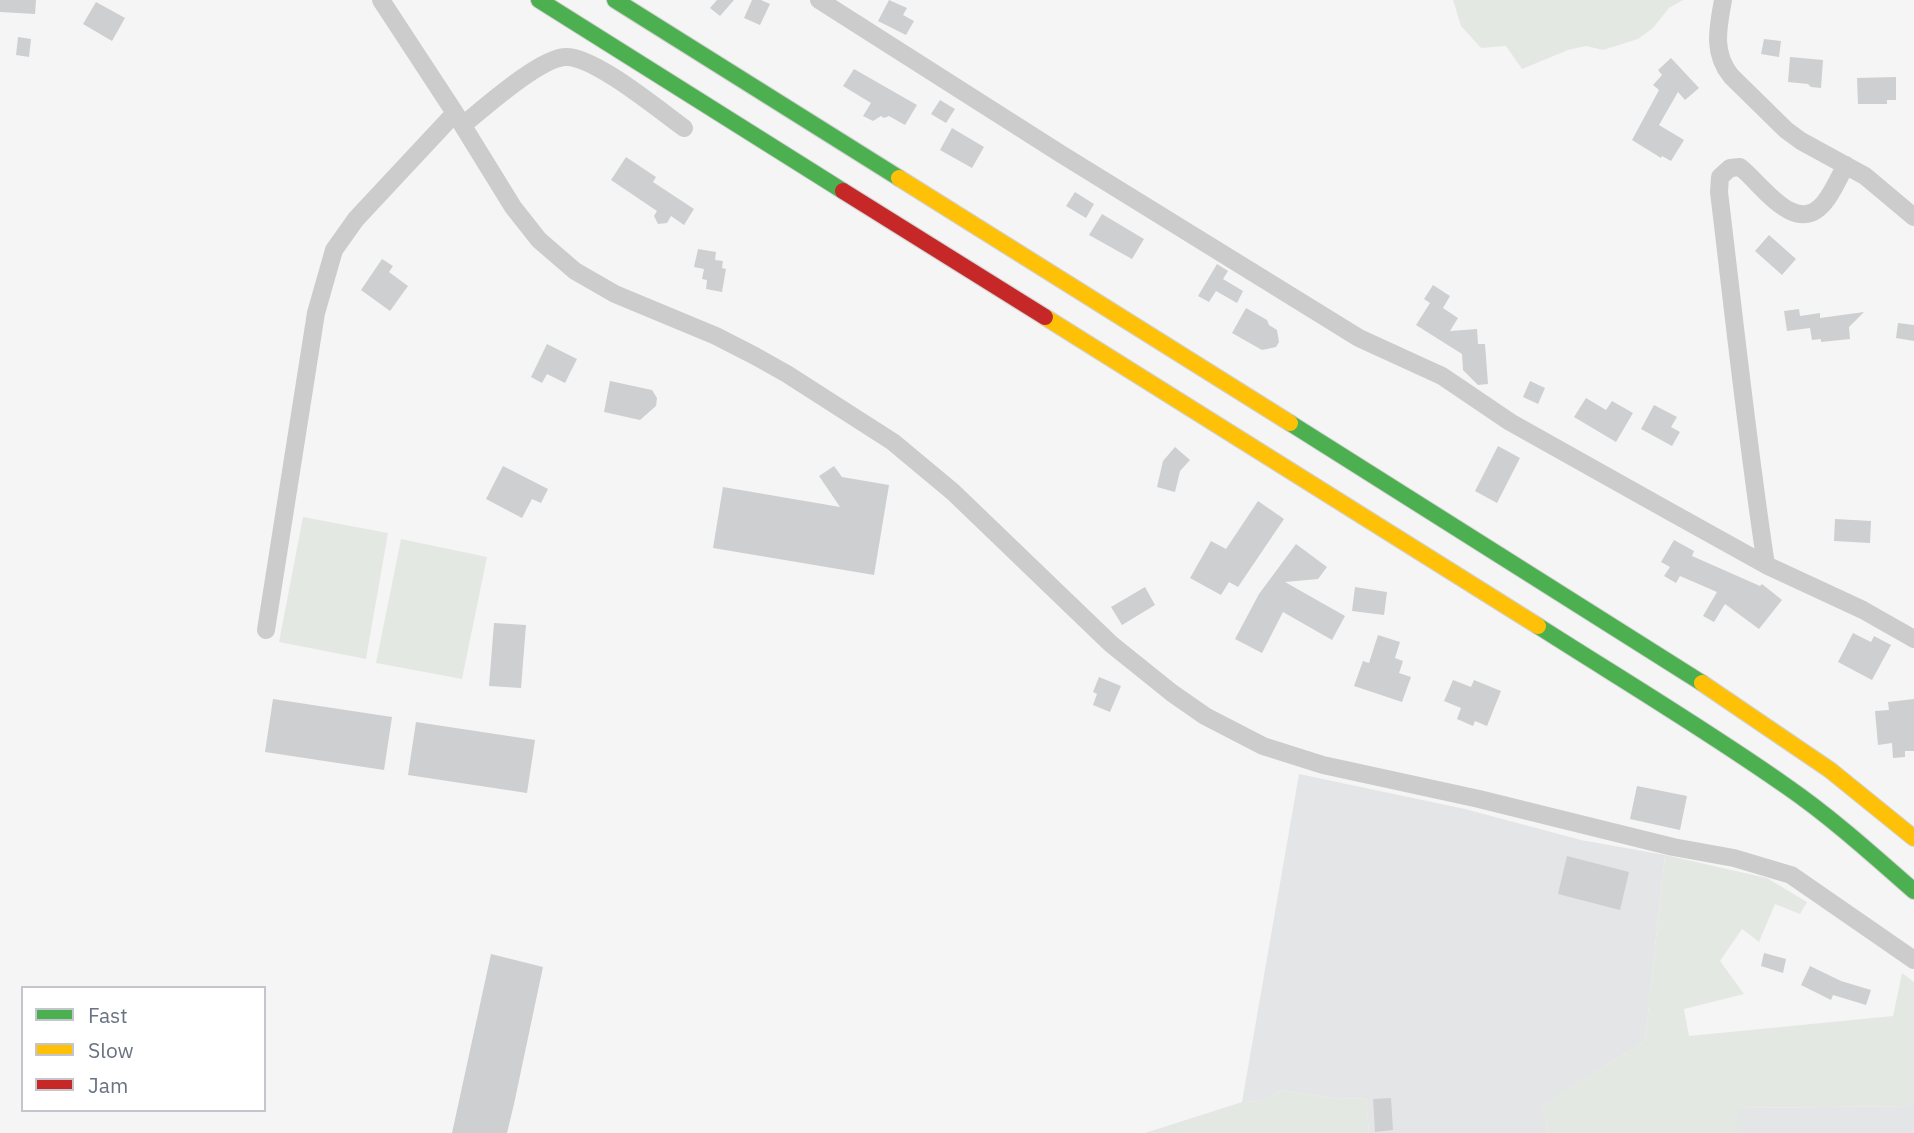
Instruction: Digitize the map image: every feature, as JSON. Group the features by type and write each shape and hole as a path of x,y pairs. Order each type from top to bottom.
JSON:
{"highway":[{"path":"539,0 1695,725 1788,787 1914,891"},
{"path":"615,0 1692,677 1830,769 1914,838"}],"street":[{"path":"380,0 459,119 513,207 539,240 575,271 615,294 716,336 755,356 892,442 953,492 1111,644 1205,716 1263,746 1323,765 1479,799 1673,847 1734,858 1791,875 1914,960"},
{"path":"820,0 1337,325 1378,348 1442,376 1510,422 1766,565 1863,610 1914,639"},
{"path":"1723,0 1717,41 1724,68 1786,130 1865,176 1914,217"},
{"path":"265,630 316,313 334,250 356,219 459,119 545,63 565,57 582,60 601,70 684,128"},
{"path":"1766,565 1753,482 1719,192 1720,177 1730,168 1740,167 1776,202 1803,216 1814,212 1824,203 1846,165"}],"shaded area":[{"path":"1453,0 1683,0 1669,8 1653,28 1638,39 1603,50 1586,46 1568,50 1522,69 1506,46 1481,48 1461,26"},
{"path":"303,517 388,533 366,659 279,642"},
{"path":"401,539 487,557 462,679 376,663"},
{"path":"1299,774 1465,809 1581,840 1665,855 1645,1041 1541,1106 1546,1117 1547,1133 1369,1133 1366,1098 1338,1099 1281,1090 1259,1101 1242,1102"},
{"path":"1665,855 1767,878 1807,902 1800,914 1775,904 1759,942 1742,929 1720,961 1744,994 1684,1009 1689,1036 1893,1016 1902,973 1914,982 1914,1106 1738,1108 1737,1133 1547,1133 1546,1117 1540,1106 1645,1041"},
{"path":"1281,1090 1338,1099 1366,1098 1369,1133 1145,1133 1242,1102 1259,1101"},
{"path":"1914,1106 1914,1133 1737,1133 1737,1108"}],"building":[{"path":"0,0 36,0 35,14 0,12"},
{"path":"717,0 734,0 720,16 710,8"},
{"path":"752,0 770,4 760,25 744,18"},
{"path":"889,0 907,8 903,15 914,21 906,35 878,21"},
{"path":"96,2 125,18 112,41 83,24"},
{"path":"18,37 31,39 29,57 16,55"},
{"path":"1764,39 1781,41 1779,57 1761,54"},
{"path":"1790,57 1823,60 1821,88 1788,82"},
{"path":"1671,58 1699,88 1685,100 1678,92 1659,125 1684,140 1671,161 1632,140 1659,90 1653,85 1662,75 1658,70"},
{"path":"854,69 917,105 905,125 889,116 881,116 873,121 863,116 871,103 843,86"},
{"path":"1896,77 1896,100 1887,100 1887,104 1858,104 1857,78"},
{"path":"940,100 955,109 946,123 931,114"},
{"path":"952,128 984,147 972,168 940,150"},
{"path":"626,157 656,177 653,182 694,209 684,225 671,216 667,223 658,224 654,216 657,211 611,180"},
{"path":"1075,192 1094,204 1086,218 1066,206"},
{"path":"1102,214 1144,239 1132,259 1089,235"},
{"path":"1769,235 1796,259 1782,275 1755,251"},
{"path":"698,249 716,252 715,260 723,261 722,268 726,269 722,292 706,289 707,280 702,279 704,269 694,267"},
{"path":"382,259 393,266 389,272 408,286 390,311 361,290"},
{"path":"1217,264 1228,271 1223,279 1243,291 1237,303 1216,291 1209,302 1198,296"},
{"path":"1433,285 1450,296 1443,308 1458,318 1450,331 1477,329 1478,344 1485,344 1488,384 1478,385 1463,370 1462,354 1416,325 1430,303 1424,299"},
{"path":"1246,308 1267,320 1269,325 1277,330 1279,342 1276,347 1262,350 1232,333"},
{"path":"1799,309 1800,316 1820,313 1820,318 1864,312 1849,327 1850,339 1821,342 1821,339 1812,340 1810,328 1787,331 1784,311"},
{"path":"1898,323 1914,325 1914,341 1896,338"},
{"path":"547,344 577,359 565,383 547,374 542,383 531,377"},
{"path":"610,381 652,390 657,398 656,406 640,420 604,412"},
{"path":"1530,381 1545,388 1538,404 1523,397"},
{"path":"1586,398 1606,410 1612,401 1633,413 1616,442 1574,417"},
{"path":"1654,405 1677,417 1671,427 1680,432 1672,446 1641,429"},
{"path":"1498,446 1520,458 1497,503 1475,491"},
{"path":"1175,447 1190,460 1180,471 1175,492 1157,487 1163,461"},
{"path":"503,466 548,489 541,503 532,499 522,518 486,499"},
{"path":"834,466 842,477 889,485 874,575 713,548 723,487 840,507 819,476"},
{"path":"1258,501 1284,519 1238,587 1229,582 1221,595 1190,578 1211,541 1226,549"},
{"path":"1835,519 1871,521 1870,543 1834,541"},
{"path":"1674,540 1694,551 1692,556 1760,586 1762,584 1782,600 1759,629 1725,604 1714,622 1703,616 1717,592 1680,576 1676,583 1664,576 1670,567 1661,562"},
{"path":"1296,544 1327,567 1318,579 1285,582 1345,616 1332,640 1283,612 1262,653 1235,639 1259,594"},
{"path":"1145,587 1155,605 1122,625 1111,607"},
{"path":"1355,587 1387,592 1384,615 1352,611"},
{"path":"494,623 526,625 521,688 489,686"},
{"path":"1853,633 1871,642 1874,636 1891,645 1872,680 1838,662"},
{"path":"1378,635 1400,642 1395,658 1403,661 1399,673 1411,677 1402,702 1354,686 1363,661 1369,663"},
{"path":"1099,677 1121,686 1110,712 1093,705 1097,694 1093,692"},
{"path":"1453,680 1471,687 1474,680 1501,691 1487,726 1475,721 1473,726 1457,719 1461,708 1444,701"},
{"path":"273,699 392,717 384,770 265,752"},
{"path":"1914,699 1914,751 1905,751 1905,757 1893,758 1892,743 1878,745 1875,711 1889,710 1888,702"},
{"path":"416,722 535,740 527,793 408,775"},
{"path":"1637,786 1687,796 1680,830 1630,819"},
{"path":"1567,856 1629,872 1620,910 1558,894"},
{"path":"1764,953 1786,959 1783,973 1761,966"},
{"path":"491,954 543,967 514,1104 507,1133 452,1133"},
{"path":"1810,966 1841,981 1871,990 1866,1005 1833,995 1831,1000 1801,985"},
{"path":"1391,1098 1393,1130 1375,1132 1373,1099"}],"traffic: fast":[{"path":"539,0 843,191"},
{"path":"615,0 899,178"},
{"path":"1290,423 1702,683"},
{"path":"1538,626 1694,724 1786,786 1835,823 1914,891"}],"traffic: slow":[{"path":"899,178 1290,423"},
{"path":"1045,317 1538,626"},
{"path":"1702,683 1830,770 1914,838"}],"traffic: jam":[{"path":"843,191 1045,317"}]}
